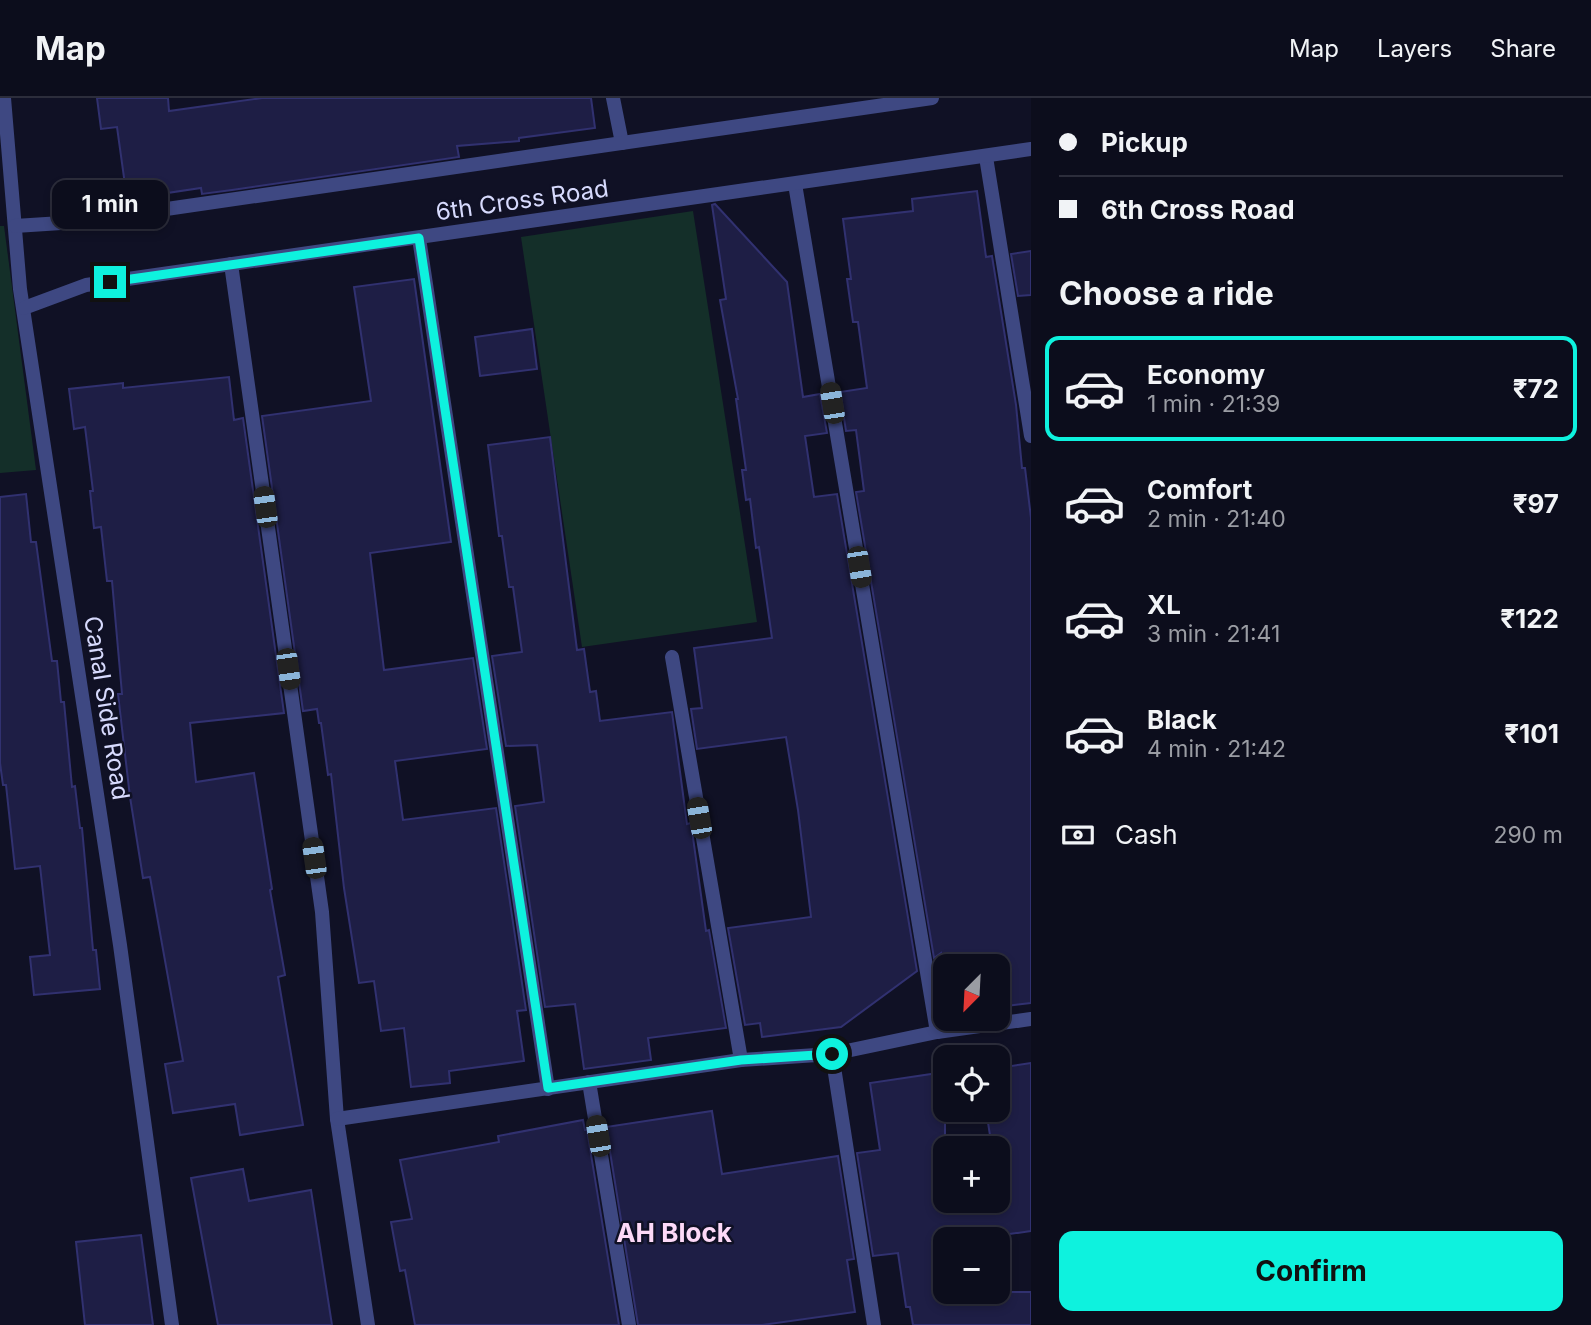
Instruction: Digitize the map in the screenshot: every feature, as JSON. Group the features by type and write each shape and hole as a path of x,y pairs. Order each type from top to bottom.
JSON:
{"street":[{"name":"Canal Side Road","path":"4,98 23,308 120,945 172,1325"},
{"path":"613,98 622,143"},
{"path":"15,226 77,222 932,98"},
{"name":"6th Cross Road","path":"23,308 86,285 1031,149"},
{"path":"986,157 1031,436"},
{"path":"795,184 937,1032"},
{"path":"419,238 548,1088"},
{"path":"231,264 322,912 337,1119 368,1325"},
{"path":"672,657 741,1060"},
{"path":"337,1119 741,1060 832,1054 937,1032 1031,1019"},
{"path":"832,1054 874,1325"},
{"path":"589,1082 629,1325"}],"green space":[{"path":"693,211 757,622 582,647 521,237"},
{"path":"0,226 4,226 36,470 0,473"}],"building":[{"path":"97,98 168,98 169,111 262,98 591,98 595,128 519,138 519,141 457,146 459,157 202,194 201,188 127,199 117,127 101,129"},
{"path":"977,191 986,257 992,256 1016,405 1022,468 1025,468 1031,518 1031,1003 1010,1006 1010,954 933,954 856,492 864,491 856,430 846,431 840,392 867,388 858,322 853,322 847,279 851,279 843,219 913,211 912,199"},
{"path":"715,204 787,282 803,397 820,394 827,433 805,436 814,497 837,494 917,971 841,1027 762,1037 760,1023 745,1025 728,928 811,917 786,737 697,749 691,709 702,708 694,648 772,638 759,547 756,548 750,499 746,500 742,470 746,470 738,399 720,300 726,299 712,205"},
{"path":"1031,251 1031,295 1018,296 1011,254"},
{"path":"414,279 451,542 370,553 384,670 473,658 487,749 395,761 403,820 496,808 526,1010 517,1011 524,1061 449,1071 450,1083 411,1087 404,1028 381,1031 374,981 359,983 344,888 331,774 328,775 321,723 317,709 303,711 262,416 371,401 354,287"},
{"path":"532,329 537,369 480,376 475,337"},
{"path":"229,377 234,420 243,418 284,713 190,723 196,782 254,773 285,975 278,977 303,1125 240,1135 235,1104 173,1113 165,1064 183,1061 150,877 143,878 130,797 118,694 122,694 112,581 107,581 101,527 94,528 90,491 93,491 85,427 74,429 69,389 123,383 123,388"},
{"path":"550,437 577,650 584,649 590,692 596,691 600,721 672,712 687,824 691,823 706,931 709,930 726,1028 648,1038 651,1060 584,1069 575,1004 545,1007 515,806 544,802 537,745 506,746 492,656 522,652 513,587 509,587 502,536 499,536 488,445"},
{"path":"26,494 31,542 36,542 52,661 57,661 61,702 64,702 72,787 75,786 82,828 93,950 96,950 100,989 34,995 30,957 50,955 40,866 15,869 6,785 3,785 0,763 0,497"},
{"path":"1031,1063 1031,1231 1010,1234 1010,1227 933,1227 933,1304 1010,1304 1010,1292 1031,1292 1031,1325 913,1325 910,1307 906,1307 898,1253 873,1256 857,1153 880,1150 870,1083 933,1074 933,1122 945,1122 945,1136 933,1136 933,1213 1010,1213 1010,1136 990,1136 988,1122 1010,1122 1010,1066"},
{"path":"712,1111 722,1174 838,1156 854,1259 847,1260 855,1312 762,1325 638,1325 606,1127"},
{"path":"583,1120 587,1130 619,1325 415,1325 405,1270 400,1271 391,1222 412,1219 400,1160 499,1142 498,1136"},
{"path":"243,1169 249,1201 311,1190 332,1325 218,1325 191,1178"},
{"path":"141,1235 153,1325 85,1325 76,1242"}],"district":[{"name":"AH Block","path":"674,1232"}],"route":[{"path":"110,282 419,238 548,1088 741,1060 832,1054"}]}
